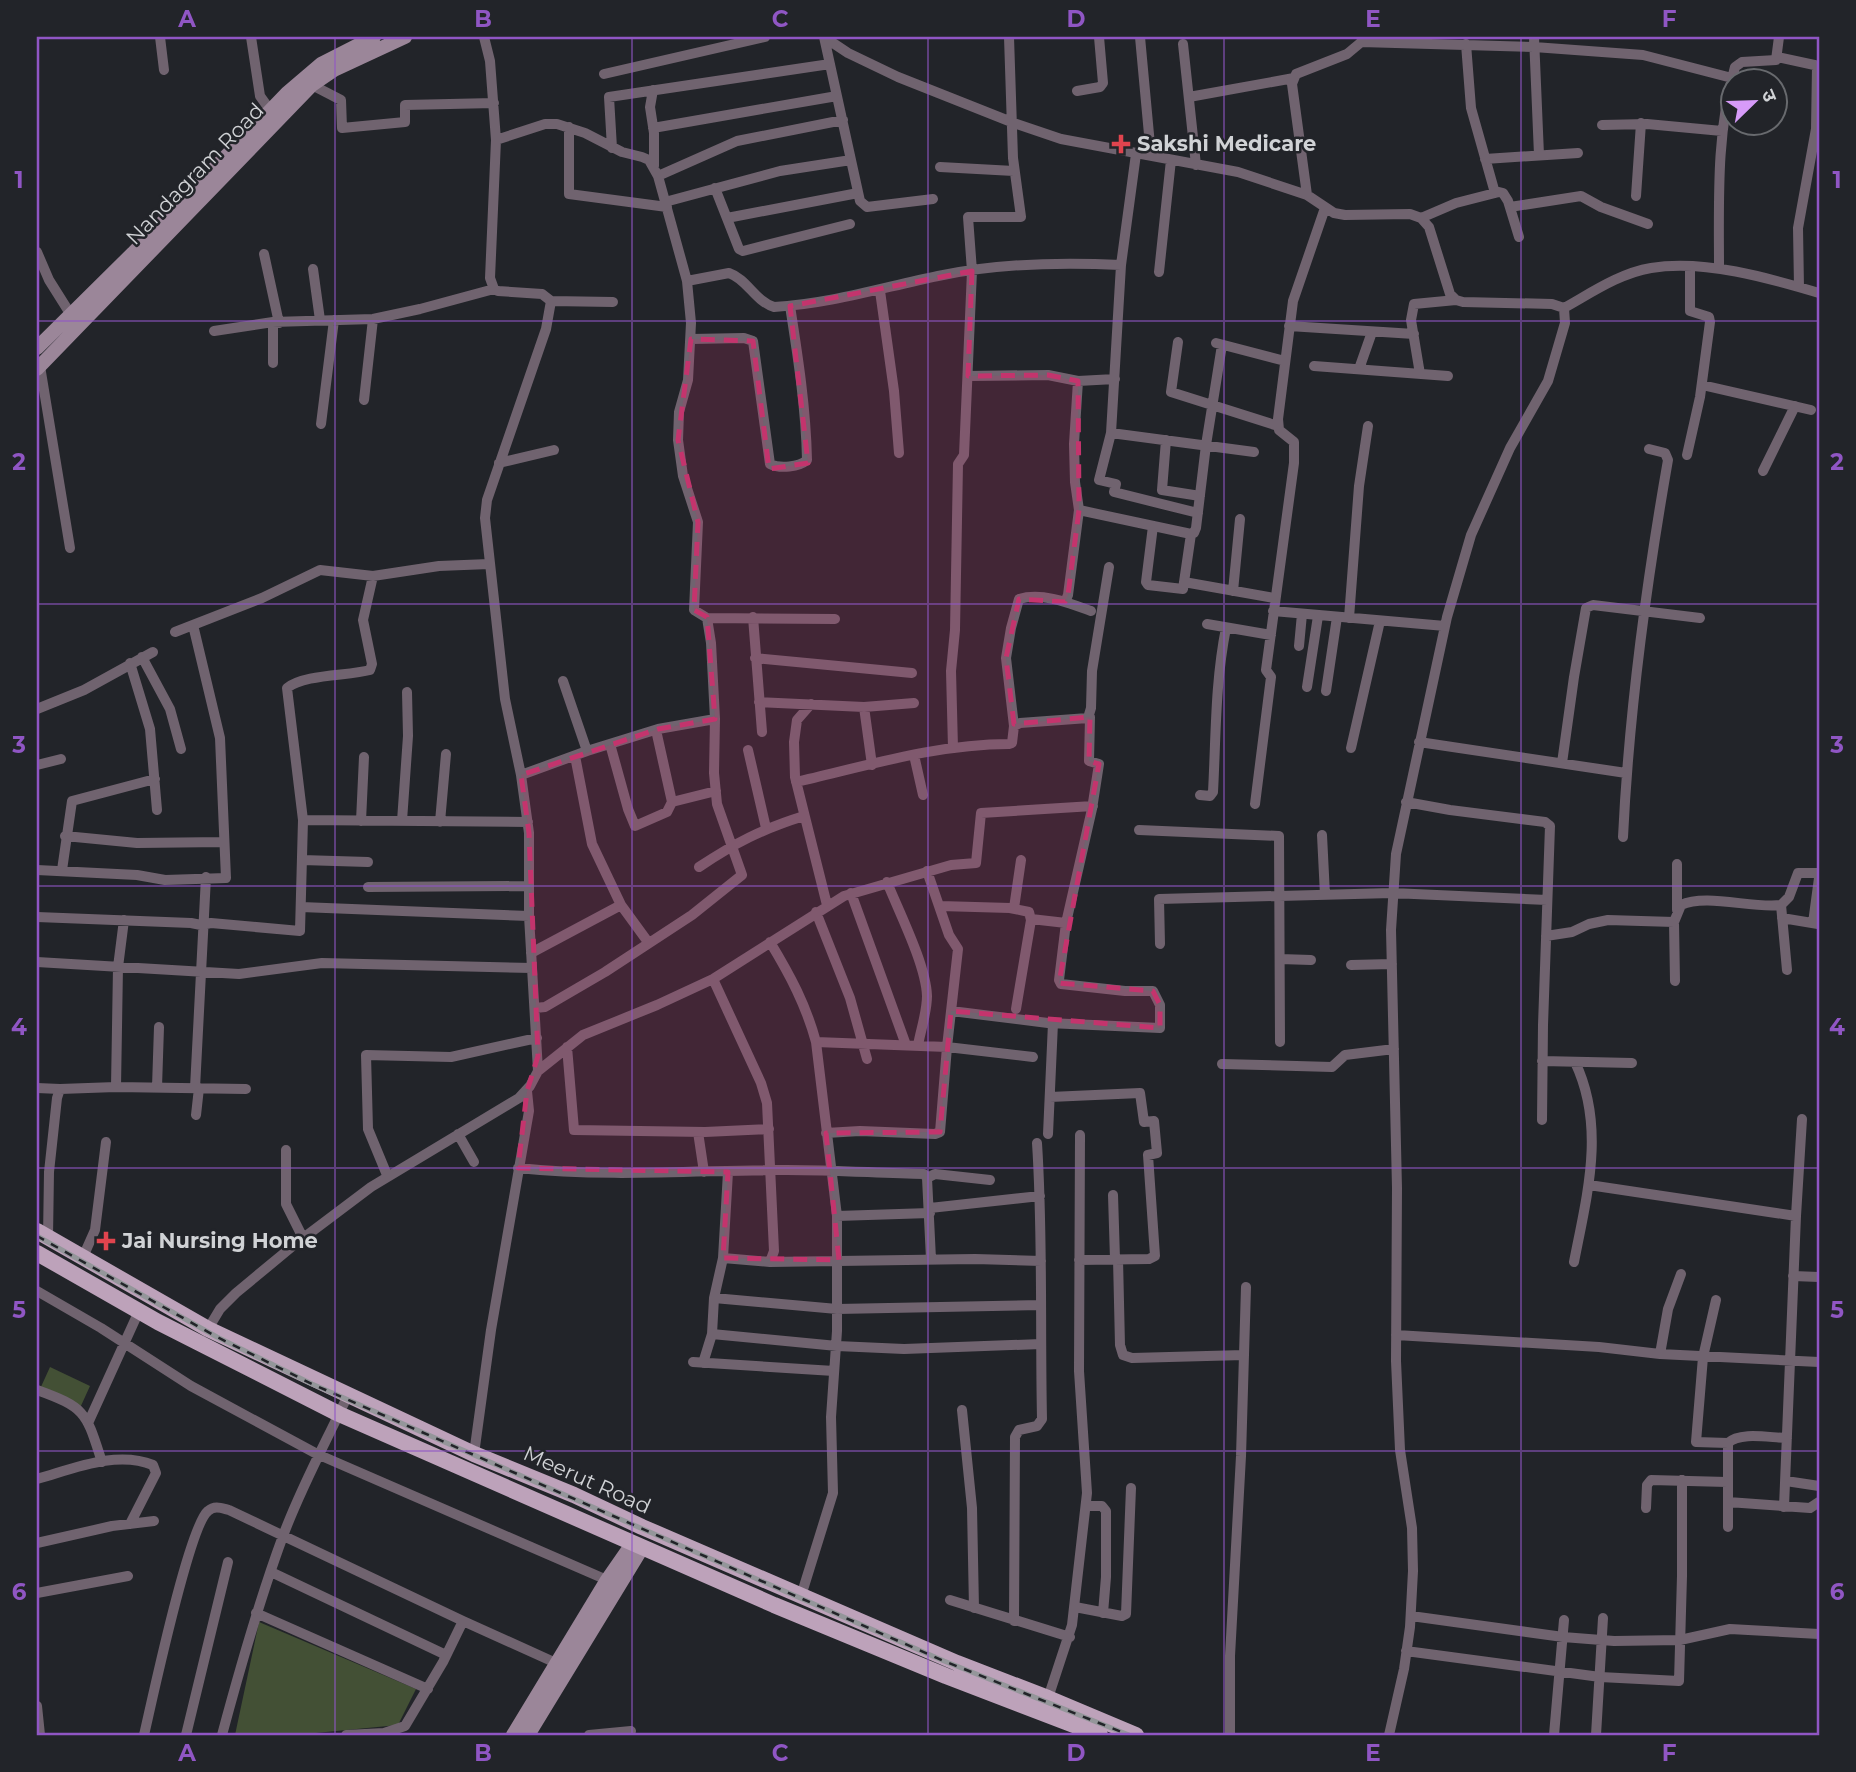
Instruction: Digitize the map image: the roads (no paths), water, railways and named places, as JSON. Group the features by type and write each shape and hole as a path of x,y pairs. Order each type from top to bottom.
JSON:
{"main road":[{"name":"Meerut Road","path":"42,1234 208,1329 474,1454 957,1663 1136,1735"},
{"name":"Meerut Road","path":"37,1255 339,1414 637,1546 946,1676 1100,1735"},
{"path":"637,1546 647,1529"}],"street":[{"path":"160,37 164,70"},
{"path":"251,37 260,96 274,115"},
{"name":"Nandagram Road","path":"38,367 127,267 321,64 374,37"},
{"name":"Nandagram Road","path":"274,115 334,70 405,37"},
{"path":"484,37 490,61 496,139 489,254 490,278 494,289"},
{"path":"604,74 765,37"},
{"path":"824,37 898,77 1061,139 1238,172 1307,195 1325,208 1345,215 1410,214 1421,218 1429,227 1450,294 1456,300"},
{"path":"824,37 860,201 867,207 933,200"},
{"path":"953,748 951,685 956,630 958,464 964,455 972,271 968,217 1021,216 1014,171 1009,37"},
{"path":"1077,91 1100,87 1103,83 1100,37"},
{"path":"1140,37 1151,156"},
{"path":"1736,66 1749,61 1774,62 1779,37"},
{"path":"1307,195 1292,94 1294,78 1308,68 1347,54 1364,40 1466,44 1534,42 1643,55 1720,75"},
{"path":"1534,42 1539,155"},
{"path":"1183,44 1196,165"},
{"path":"1466,44 1471,108 1495,193"},
{"path":"1777,57 1818,66 1816,129 1798,228 1799,287"},
{"path":"612,148 609,97 830,64"},
{"path":"1189,97 1294,78"},
{"path":"312,85 341,100 342,128 405,122 405,104 494,103"},
{"path":"653,90 650,107 656,171 687,281 691,339 688,380 680,412 678,440 683,476 698,522 694,610 706,618 835,619"},
{"path":"653,128 837,96"},
{"path":"656,171 737,141 843,120"},
{"path":"1602,125 1641,123 1720,131"},
{"path":"1636,196 1641,123"},
{"path":"496,139 545,124 569,127 612,148 642,157 656,171"},
{"path":"569,127 569,194 666,204 780,171 852,160"},
{"path":"1719,269 1721,136"},
{"path":"1485,159 1578,153"},
{"path":"1136,154 1121,265 1111,433 1100,480 1116,484 1114,492 1198,513"},
{"path":"1159,272 1171,160"},
{"path":"940,167 1014,171"},
{"path":"715,188 739,249 743,251 850,224"},
{"path":"727,218 858,193"},
{"path":"1421,218 1456,203 1503,193 1519,237"},
{"path":"1510,207 1581,195 1601,207 1648,224"},
{"path":"1255,804 1271,677 1266,670 1294,447 1291,438 1282,433 1278,426 1284,361 1293,301 1325,208"},
{"path":"37,251 49,280 71,315"},
{"path":"264,254 276,323 274,363"},
{"path":"687,281 729,273 735,275 765,304 774,307 880,291 938,276 972,271 1063,262 1121,265"},
{"path":"1420,374 1411,320 1414,304 1456,300 1552,304 1564,308 1628,275 1651,268 1690,266 1719,269 1819,293"},
{"path":"1687,455 1702,385 1710,322 1709,317 1690,311 1690,266"},
{"name":"Nandagram Road","path":"37,348 127,267"},
{"path":"313,270 320,320"},
{"path":"214,331 276,323 373,319 494,289 547,296 551,301 547,329 499,463 487,500 485,518 505,699 528,822 529,916 538,1071"},
{"path":"880,291 894,391 899,453"},
{"path":"551,301 613,302"},
{"path":"691,339 744,338 753,341 770,464 780,467 803,464 807,460 804,414 799,356 790,306"},
{"path":"1389,1735 1406,1651 1413,1571 1412,1528 1401,1450 1396,1335 1397,1188 1392,893 1406,802 1419,742 1445,626 1471,535 1510,448 1548,381 1564,323 1564,308"},
{"path":"364,400 373,319"},
{"path":"321,424 334,320"},
{"path":"1289,326 1414,334"},
{"path":"1359,369 1372,332"},
{"path":"1178,342 1171,392 1278,426"},
{"path":"1153,526 1146,582 1148,585 1183,589 1191,534 1195,532 1198,513 1219,344 1284,361"},
{"path":"1314,366 1448,376"},
{"path":"38,367 70,548"},
{"path":"968,376 1048,375 1078,381 1115,379"},
{"path":"1065,602 1079,510 1074,444 1078,381"},
{"path":"1702,385 1811,410"},
{"path":"1763,471 1795,406"},
{"path":"1349,618 1359,486 1368,426"},
{"path":"1111,433 1254,452"},
{"path":"1166,440 1162,490 1200,496"},
{"path":"1623,837 1626,773 1636,675 1668,460 1665,453 1649,449"},
{"path":"499,463 554,450"},
{"path":"1168,505 1171,491"},
{"path":"1079,510 1191,534"},
{"path":"1233,591 1240,519"},
{"path":"175,632 262,598 320,570 373,576 439,566 489,564"},
{"path":"951,1011 1053,1023 1160,1028 1160,1005 1153,991 1125,992 1061,984 1059,980 1066,923 1093,806 1099,764 1089,761 1092,671 1109,567"},
{"path":"37,917 300,931 303,820 287,688 307,680 370,670 372,664 363,620 373,576"},
{"path":"1184,582 1274,598"},
{"path":"796,782 914,755 981,744 1012,743 1014,726 1006,658 1019,599 1030,595 1065,602 1091,611"},
{"path":"1562,763 1586,608 1593,605 1700,618"},
{"path":"1273,611 1445,626"},
{"path":"1298,646 1302,614"},
{"path":"1307,687 1318,616"},
{"path":"752,617 762,732"},
{"path":"1326,691 1337,617"},
{"path":"535,1008 545,1007 604,972 692,915 742,874 717,803 714,669 706,618"},
{"path":"1351,748 1380,621"},
{"path":"1207,624 1271,635"},
{"path":"37,870 165,880 226,878 220,738 193,625"},
{"path":"1200,795 1213,795 1217,732 1214,712 1226,628"},
{"path":"37,709 84,690 148,654 170,709 181,749"},
{"path":"755,658 912,673"},
{"path":"1312,659 1330,662"},
{"path":"130,663 148,719 157,810"},
{"path":"563,681 587,751"},
{"path":"402,821 408,736 407,692"},
{"path":"759,702 864,707 914,703"},
{"path":"811,704 797,720 794,742 796,782 827,905"},
{"path":"864,707 872,765"},
{"path":"1014,726 1020,723 1090,717"},
{"path":"521,775 656,730 715,719"},
{"path":"610,744 635,826 667,812 672,802 656,730"},
{"path":"1419,742 1626,773"},
{"path":"748,750 766,828"},
{"path":"440,822 446,754"},
{"path":"914,755 923,795"},
{"path":"575,756 592,844 621,905 648,942"},
{"path":"361,821 364,757"},
{"path":"37,765 61,759"},
{"path":"62,870 72,801 155,779"},
{"path":"672,802 716,791"},
{"path":"1406,802 1548,823 1550,830 1542,1120"},
{"path":"208,1329 228,1301 303,1238 387,1175 527,1091 538,1071 594,1029 657,1005 713,979 827,905 851,893 959,863 976,863 981,813 1093,806"},
{"path":"699,867 766,828 804,816"},
{"path":"303,820 528,822"},
{"path":"1139,830 1279,836 1280,1042"},
{"path":"1322,835 1325,895"},
{"path":"65,836 137,843 224,842"},
{"path":"302,860 368,862"},
{"path":"1013,908 1021,860"},
{"path":"1675,981 1674,922 1677,910 1678,864"},
{"path":"827,1133 938,1133 941,1126 958,948 949,936 926,871"},
{"path":"1677,910 1683,903 1689,902 1781,905 1789,897 1798,873 1819,876 1816,924 1782,918"},
{"path":"196,1115 206,877"},
{"path":"887,882 926,990 926,1006 912,1045"},
{"path":"368,887 529,886"},
{"path":"851,893 912,1045"},
{"path":"1160,944 1159,899 1392,893 1547,900"},
{"path":"531,953 621,905"},
{"path":"940,905 1013,908 1029,912 1031,919 1016,1009"},
{"path":"1781,905 1787,970"},
{"path":"301,907 529,916"},
{"path":"816,912 850,998 867,1059"},
{"path":"1031,919 1066,923"},
{"path":"116,1087 118,967 124,920"},
{"path":"1546,936 1572,932 1589,924 1608,920 1674,922"},
{"path":"770,942 794,980 816,1042 839,1260 837,1346 831,1427 832,1493 801,1596"},
{"path":"1280,959 1311,960"},
{"path":"37,961 239,974 323,962 532,968"},
{"path":"1351,965 1392,964"},
{"path":"713,979 765,1093 774,1251 770,1262"},
{"path":"1048,1134 1053,1023"},
{"path":"157,1087 159,1027"},
{"path":"387,1175 368,1129 366,1055 451,1057 537,1038"},
{"path":"816,1042 947,1047 1033,1057"},
{"path":"567,1047 574,1130 698,1132 769,1129"},
{"path":"1222,1064 1332,1067 1345,1055 1394,1049"},
{"path":"1542,1061 1632,1063"},
{"path":"1574,1262 1589,1185 1593,1121 1584,1080 1575,1062"},
{"path":"37,1088 246,1089"},
{"path":"42,1234 60,1089"},
{"path":"474,1454 491,1330 529,1111 527,1091"},
{"path":"1050,1097 1140,1093 1144,1122 1154,1121 1157,1153 1148,1155 1155,1256 1149,1259 1079,1259"},
{"path":"1784,1507 1802,1119"},
{"path":"698,1132 704,1172"},
{"path":"458,1134 474,1162"},
{"path":"1048,1698 1070,1637 1087,1493 1079,1371 1080,1135"},
{"path":"83,1257 95,1230 106,1142"},
{"path":"1014,1621 1015,1437 1019,1430 1037,1426 1042,1419 1037,1143"},
{"path":"286,1150 286,1204 303,1238"},
{"path":"518,1168 551,1171 704,1172 831,1169 924,1174 927,1178 930,1210 931,1259"},
{"path":"728,1172 723,1258 714,1298 710,1327 712,1334 698,1362 834,1371"},
{"path":"927,1178 935,1174 990,1180"},
{"path":"1589,1185 1796,1216"},
{"path":"1113,1195 1120,1345 1123,1355 1132,1358 1244,1355"},
{"path":"836,1216 930,1210 1040,1196"},
{"path":"723,1258 770,1262 931,1259 1041,1261"},
{"path":"1660,1354 1668,1310 1681,1274"},
{"path":"1793,1276 1819,1278"},
{"path":"1230,1735 1230,1656 1246,1287"},
{"path":"37,1291 101,1328 191,1386 317,1454 616,1574"},
{"path":"714,1298 837,1309 1040,1305"},
{"path":"1716,1300 1703,1357 1696,1442 1728,1443"},
{"path":"89,1421 139,1311"},
{"path":"712,1334 837,1346 904,1349 1041,1344"},
{"path":"1396,1335 1599,1347 1703,1357 1819,1362"},
{"path":"37,1390 76,1408 89,1421 102,1462"},
{"path":"222,1735 256,1614 283,1535 317,1454 348,1395"},
{"path":"962,1410 972,1508 974,1608"},
{"path":"1728,1527 1730,1439 1787,1438"},
{"path":"37,1479 102,1462 140,1461 155,1467 156,1474 130,1524"},
{"path":"1646,1508 1647,1485 1651,1480 1727,1482"},
{"path":"1406,1651 1600,1677 1679,1681 1682,1480"},
{"path":"1786,1481 1819,1486"},
{"path":"1075,1607 1122,1616 1127,1612 1131,1488"},
{"path":"1728,1502 1811,1508 1819,1502"},
{"path":"1086,1506 1102,1506 1107,1517 1103,1613"},
{"path":"144,1735 187,1566 206,1512 219,1507 556,1663"},
{"path":"37,1543 65,1535 154,1521"},
{"path":"513,1735 556,1663 637,1546"},
{"path":"186,1735 228,1562"},
{"path":"271,1572 446,1655"},
{"path":"528,1735 616,1574"},
{"path":"37,1592 128,1576"},
{"path":"950,1600 1070,1637"},
{"path":"256,1614 428,1689"},
{"path":"1411,1616 1602,1640 1680,1640 1730,1629 1819,1634"},
{"path":"1596,1735 1603,1618"},
{"path":"1554,1735 1564,1620"},
{"path":"346,1735 384,1733 405,1726 428,1689 463,1621"},
{"path":"37,1706 40,1735"},
{"path":"589,1735 632,1731"}],"railway":[{"path":"37,1236 217,1337 312,1384 944,1661 1129,1735"}],"place":[{"name":"Sakshi Medicare","path":"1121,144"},
{"name":"Jai Nursing Home","path":"106,1241"}]}
